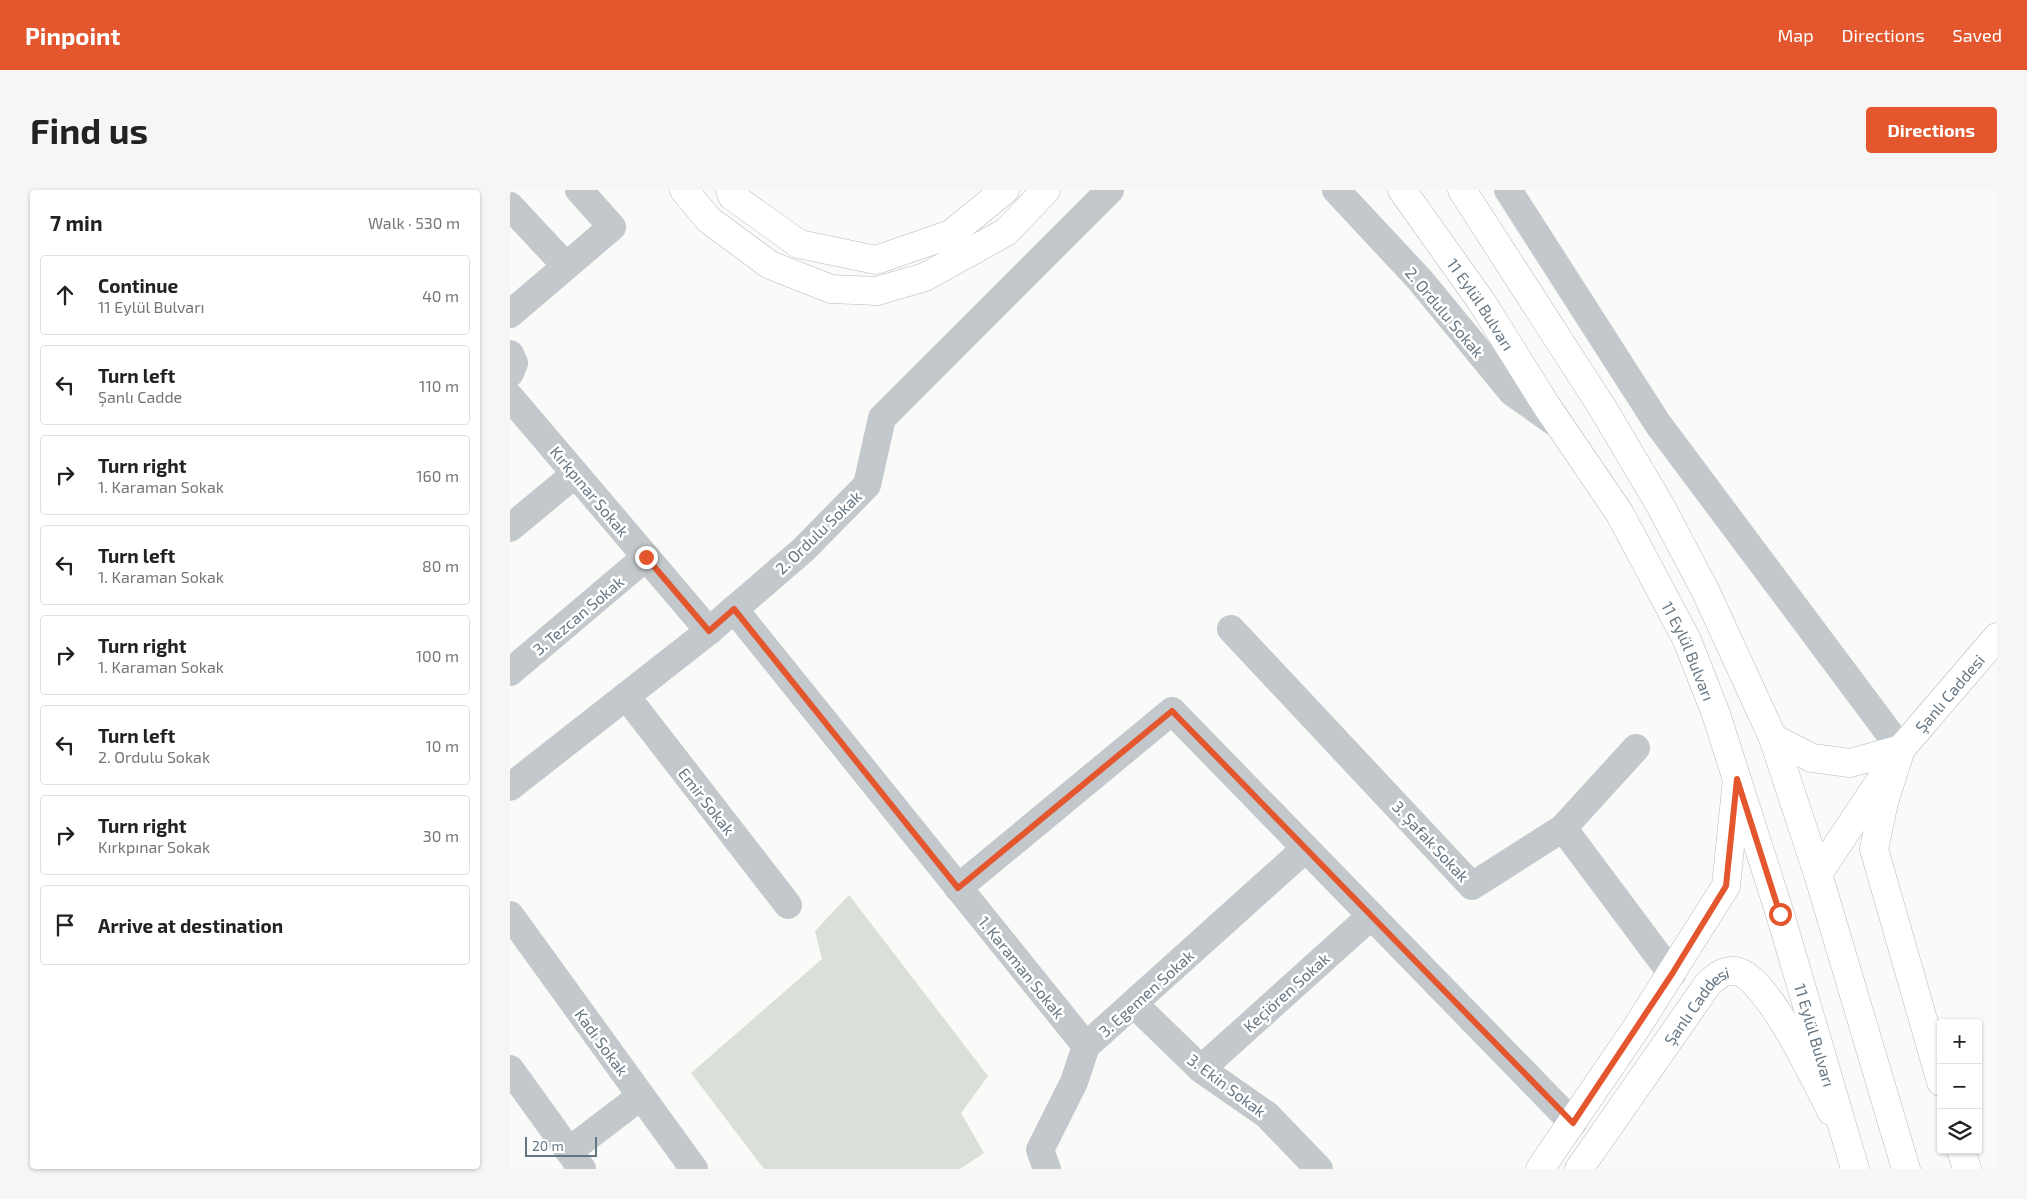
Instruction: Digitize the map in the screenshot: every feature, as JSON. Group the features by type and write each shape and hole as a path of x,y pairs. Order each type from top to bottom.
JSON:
{"main road":[{"path":"684,190 708,220 770,265 831,289 877,290 925,277 1006,232 1046,190"},
{"path":"730,190 732,196 799,244 876,260 951,234 1004,190"},
{"name":"11 Eylül Bulvarı","path":"1402,190 1481,301 1560,426 1620,514 1687,640 1716,714 1780,914 1855,1169"},
{"path":"1462,190 1602,407 1660,505 1706,592 1773,738 1818,874 1906,1169"},
{"name":"Şanlı Caddesi","path":"1818,874 1901,749 1997,637"},
{"path":"1773,738 1812,758 1850,763 1901,749"},
{"path":"1901,749 1884,802 1874,849 1937,1068"},
{"path":"1540,1169 1573,1123 1672,974 1726,886 1737,779"},
{"name":"Şanlı Caddesi","path":"1578,1169 1708,984 1723,972 1736,971 1748,976 1771,1002 1795,1042 1847,1141"},
{"path":"1962,1154 1967,1169"}],"street":[{"path":"510,314 612,227 579,190"},
{"name":"2. Ordulu Sokak","path":"510,787 709,631 803,550 867,485 882,418 1110,190"},
{"name":"2. Ordulu Sokak","path":"1336,190 1420,280 1512,392 1560,426"},
{"path":"1508,190 1658,424 1901,749"},
{"path":"510,206 566,266"},
{"path":"510,354 514,363 510,373"},
{"name":"Kırkpınar Sokak","path":"510,397 709,631"},
{"path":"510,528 575,474"},
{"name":"3. Tezcan Sokak","path":"510,672 646,557"},
{"name":"1. Karaman Sokak","path":"734,609 1086,1046"},
{"name":"3. Şafak Sokak","path":"1231,629 1472,886 1563,828"},
{"name":"Emir Sokak","path":"626,696 788,906"},
{"path":"958,888 1172,711 1305,850 1573,1123"},
{"path":"1636,748 1563,828 1672,974"},
{"name":"3. Egemen Sokak","path":"1047,1169 1040,1150 1074,1082 1086,1046 1305,850"},
{"name":"Kadı Sokak","path":"510,915 694,1169"},
{"name":"Keçiören Sokak","path":"1201,1068 1371,916"},
{"name":"3. Ekin Sokak","path":"1134,1004 1201,1068 1268,1115 1319,1169"},
{"path":"510,1069 576,1160 641,1096"}],"shaded area":[{"path":"849,895 988,1076 961,1113 984,1153 960,1169 764,1169 691,1073 822,959 815,931"}],"route":[{"path":"646,557 709,631 734,609 958,888 1172,711 1305,850 1573,1123 1672,974 1726,886 1737,779 1780,914"}]}
